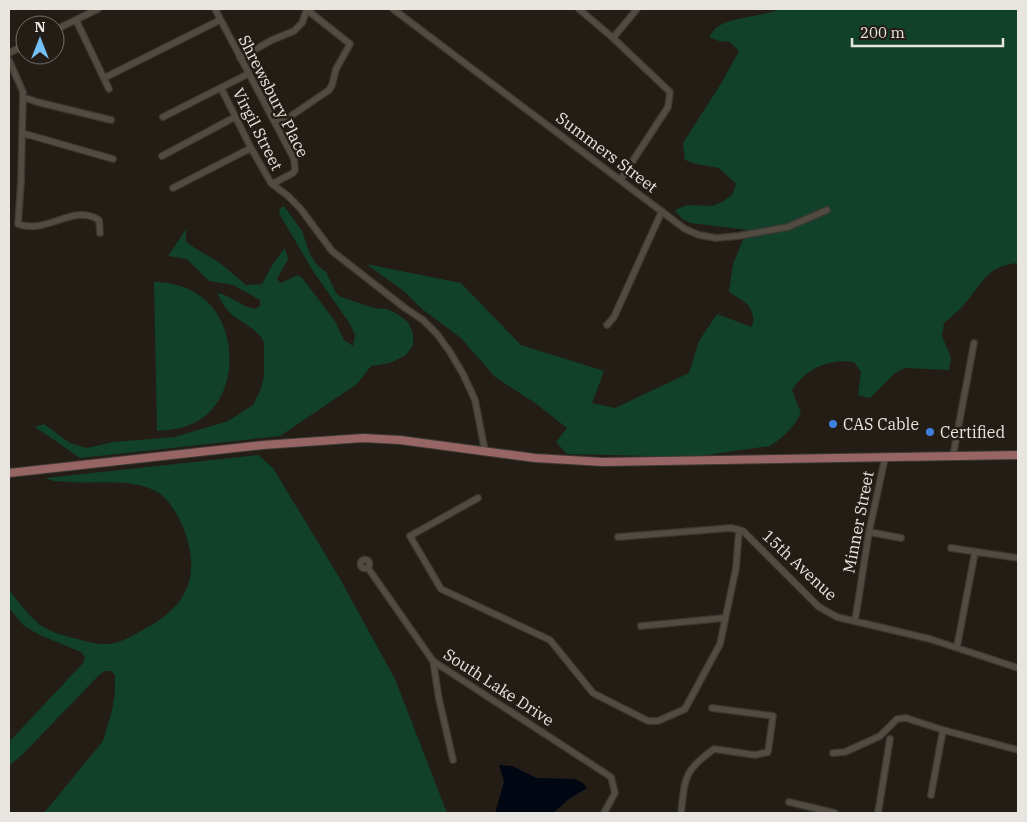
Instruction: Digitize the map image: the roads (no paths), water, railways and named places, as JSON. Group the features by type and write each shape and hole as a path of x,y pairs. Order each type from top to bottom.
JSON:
{"main road":[{"path":"9,473 354,438 400,440 571,461 603,462 1018,455"}],"street":[{"path":"65,25 98,9"},
{"name":"Shrewsbury Place","path":"215,9 294,159 295,167 292,173 271,183"},
{"path":"240,58 294,30 302,22 306,9 350,44 336,69 329,90 286,120 274,121"},
{"name":"Summers Street","path":"393,9 621,178 686,229 699,235 716,238 738,236 788,226 827,210"},
{"path":"579,9 670,92 668,106 621,178"},
{"path":"613,38 637,9"},
{"path":"76,20 109,89"},
{"path":"104,78 220,20"},
{"path":"9,60 23,92 18,224 39,226 76,215 91,215 99,220 100,233"},
{"path":"163,117 248,74"},
{"name":"Virgil Street","path":"221,88 271,183"},
{"path":"23,97 111,120"},
{"path":"162,156 235,117"},
{"path":"22,133 112,159"},
{"path":"173,188 251,148"},
{"path":"271,183 300,208 332,251 404,308 423,320 436,334 463,374 475,400 484,451"},
{"path":"607,325 614,317 662,210"},
{"path":"953,456 974,343"},
{"name":"Minner Street","path":"855,621 868,532 885,458"},
{"path":"478,498 410,536 441,589 550,640 593,693 648,721 658,721 685,709 720,644 736,568 739,530"},
{"name":"15th Avenue","path":"618,538 731,528 743,531 819,607 837,617 957,647 1018,668"},
{"path":"868,532 901,538"},
{"path":"950,548 1018,558"},
{"path":"957,647 975,552"},
{"name":"South Lake Drive","path":"368,568 433,661 611,777 615,793 604,813"},
{"path":"641,626 724,618"},
{"path":"433,661 452,760"},
{"path":"680,813 686,778 697,761 714,749 755,755 768,752 773,716 712,708"},
{"path":"833,753 845,752 880,736 897,719 906,718 1018,750"},
{"path":"931,795 943,730"},
{"path":"878,813 890,739"},
{"path":"789,802 835,813"}],"place":[{"name":"CAS Cable","path":"833,424"},
{"name":"Certified","path":"930,432"}]}
